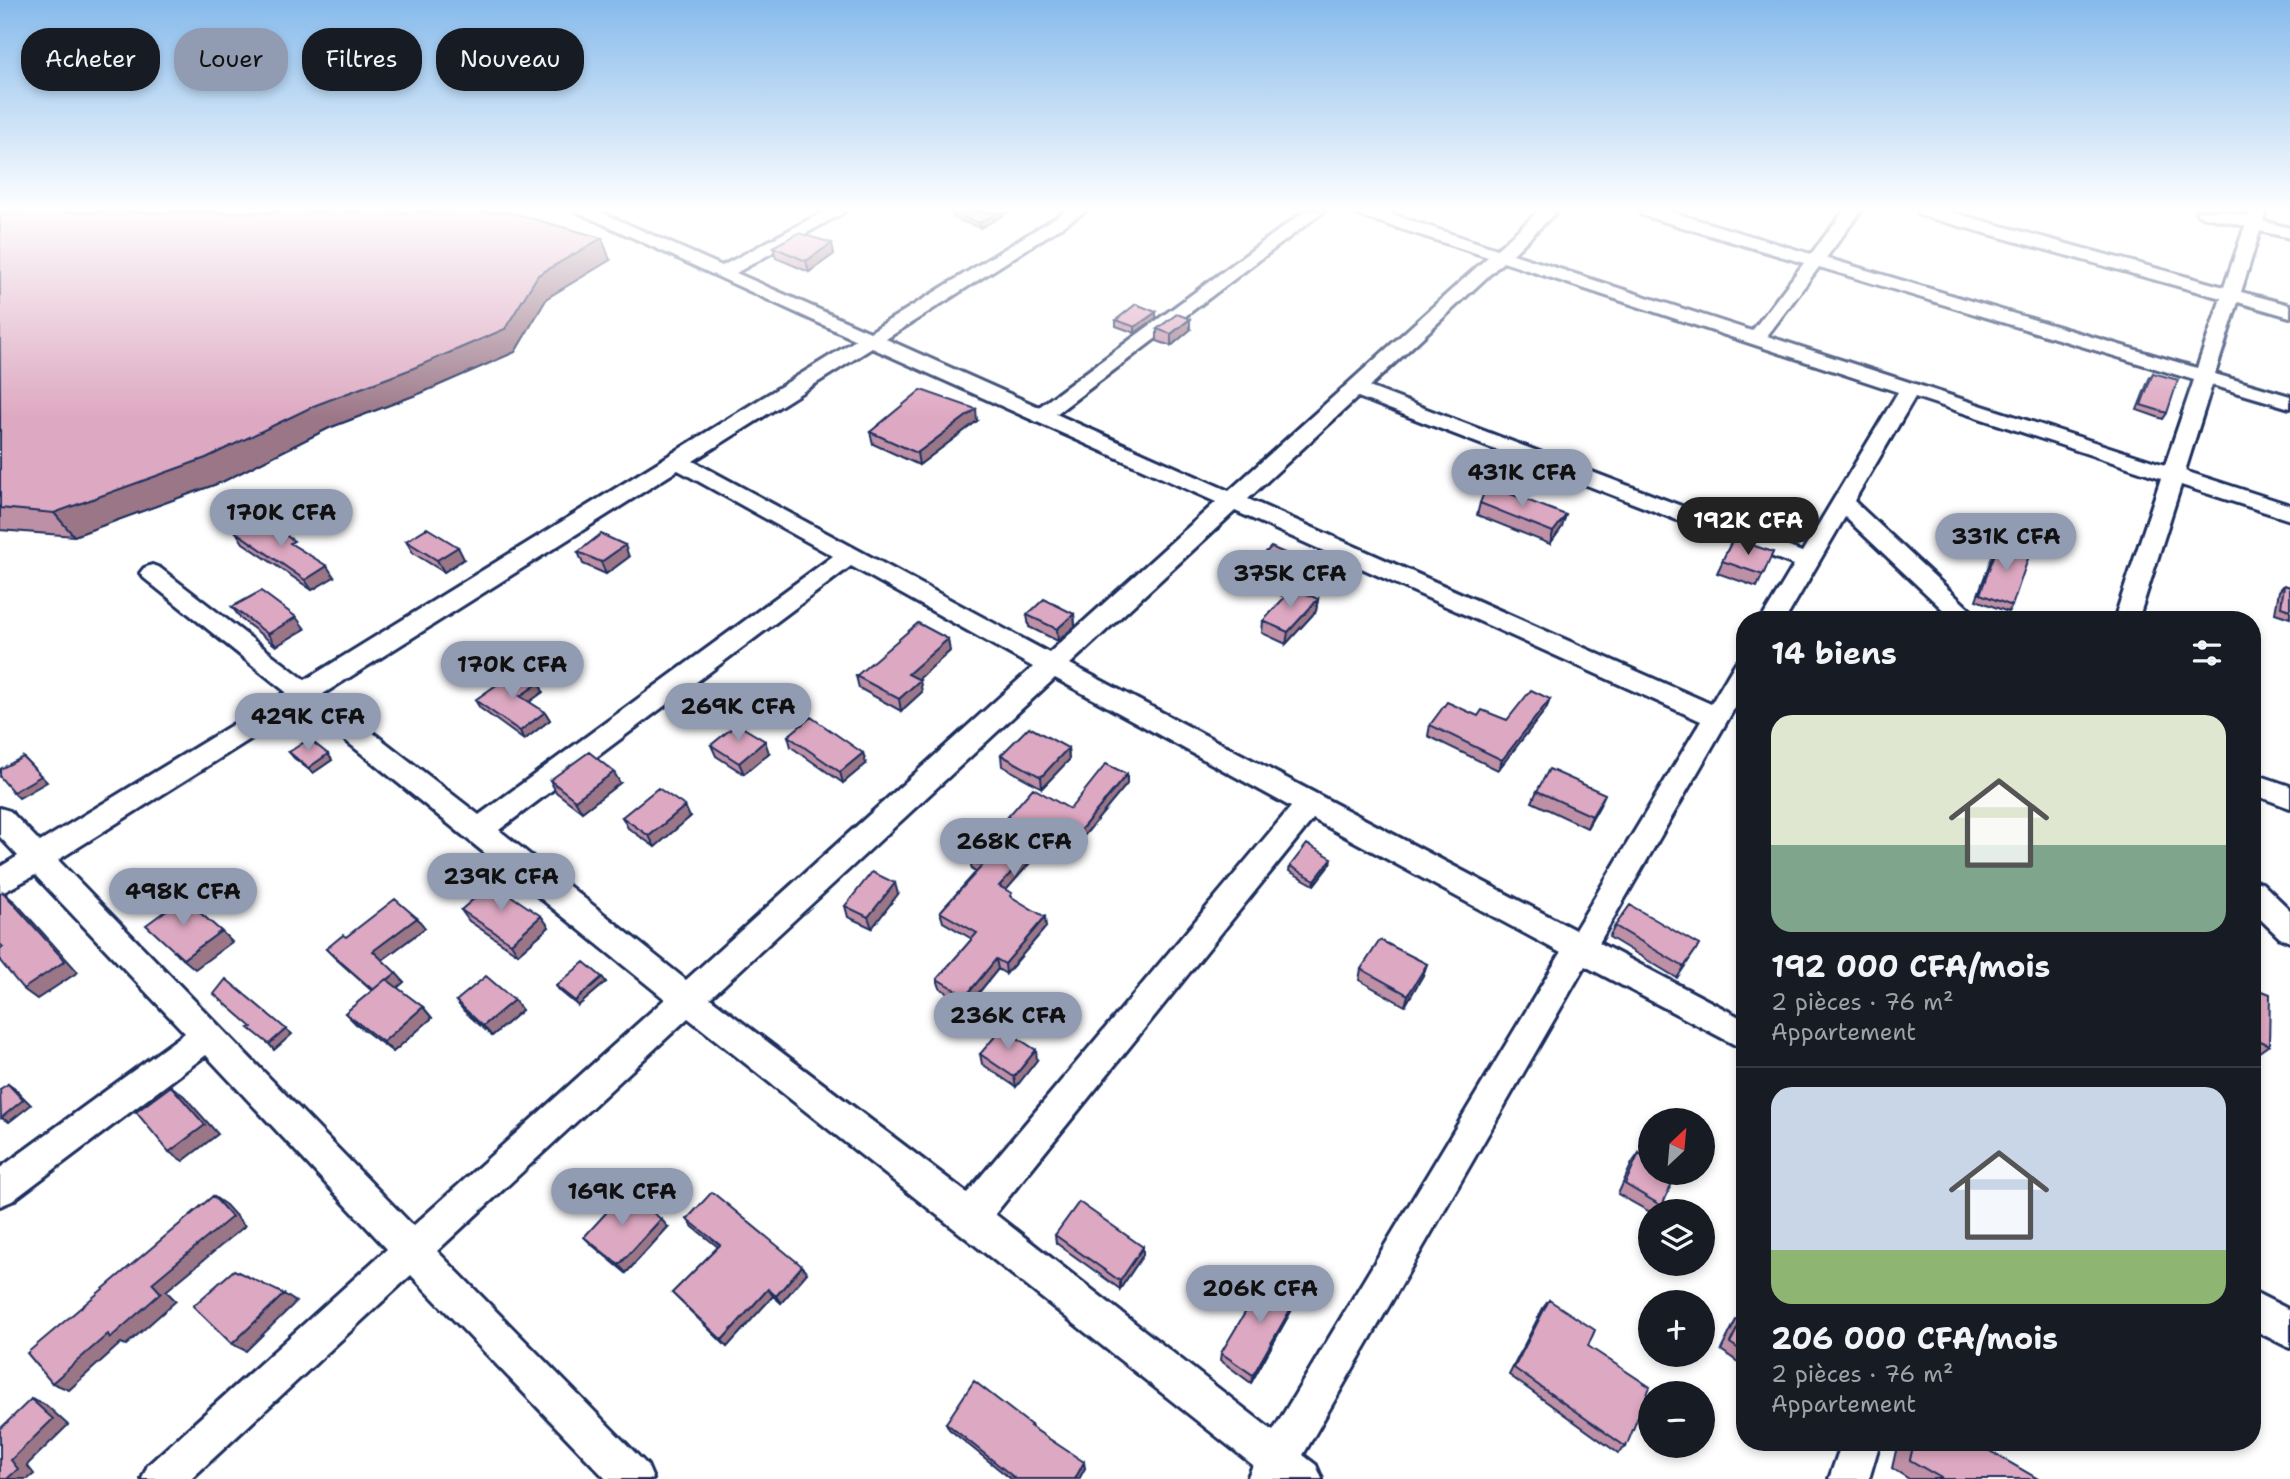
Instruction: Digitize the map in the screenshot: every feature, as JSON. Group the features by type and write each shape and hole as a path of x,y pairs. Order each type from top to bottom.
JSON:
{"street":[{"path":"736,280 1716,717"},
{"path":"0,882 968,280"},
{"path":"1040,416 1224,280"},
{"path":"162,1479 1474,280"},
{"path":"1575,280 2290,513"},
{"path":"1756,338 1800,280"},
{"path":"1881,280 2290,402"},
{"path":"2173,280 2290,312"},
{"path":"2129,611 2236,280"},
{"path":"1778,611 1910,388"},
{"path":"1355,389 1807,562"},
{"path":"678,461 1052,666 1736,1031"},
{"path":"1842,502 1959,611"},
{"path":"479,830 851,554"},
{"path":"152,573 479,830 687,999 970,1217 1283,1472 1580,947 1736,683"},
{"path":"2261,786 2290,797"},
{"path":"970,1217 1311,802"},
{"path":"0,819 208,1035 411,1252 632,1479"},
{"path":"2261,901 2290,929"},
{"path":"0,1189 208,1035"},
{"path":"2261,1314 2290,1329"},
{"path":"1849,1479 1858,1451"}],"building":[{"path":"0,280 535,280 505,329 409,370 316,405 206,458 54,513 0,508"},
{"path":"1136,304 1156,312 1135,327 1116,320"},
{"path":"1177,314 1190,319 1171,334 1157,329"},
{"path":"2153,373 2178,380 2167,413 2141,405"},
{"path":"921,390 976,409 917,453 870,432"},
{"path":"1487,485 1566,515 1553,532 1480,503"},
{"path":"261,519 294,541 290,543 327,566 305,580 236,532"},
{"path":"427,528 458,547 437,560 406,541"},
{"path":"601,534 625,545 601,562 578,552"},
{"path":"1733,539 1773,552 1763,575 1722,561"},
{"path":"2000,540 2031,550 2012,606 1980,594"},
{"path":"1271,547 1303,561 1283,583 1250,569"},
{"path":"2284,585 2290,587 2290,610 2281,607"},
{"path":"1293,588 1318,599 1288,632 1263,621"},
{"path":"261,591 296,617 268,634 232,607"},
{"path":"1044,599 1074,614 1057,629 1027,615"},
{"path":"918,623 948,639 908,674 920,680 899,699 856,676"},
{"path":"519,669 539,683 520,696 545,712 520,731 475,700"},
{"path":"1531,690 1550,699 1502,760 1430,725 1447,702 1478,716 1482,710 1507,720"},
{"path":"811,717 863,753 840,772 788,736"},
{"path":"737,724 765,741 739,763 711,745"},
{"path":"1029,727 1068,748 1041,777 1001,755"},
{"path":"309,739 328,754 308,768 289,752"},
{"path":"589,752 614,772 575,800 550,780"},
{"path":"23,757 41,776 13,792 0,777 0,769"},
{"path":"1106,764 1127,774 1064,850 1041,839 999,886 1012,893 1010,896 1045,917 1005,964 996,959 966,996 937,979 977,933 940,912 982,866 970,860 1033,788 1070,809"},
{"path":"1549,769 1605,794 1592,816 1537,791"},
{"path":"658,788 685,806 649,836 622,817"},
{"path":"1307,844 1332,858 1315,880 1290,866"},
{"path":"872,872 895,883 868,917 845,906"},
{"path":"492,883 541,916 511,943 461,910"},
{"path":"3,892 65,961 23,989 0,961 0,949 3,947 0,944 0,894"},
{"path":"183,898 221,931 183,959 146,925"},
{"path":"395,899 417,918 373,951 396,973 373,990 326,949"},
{"path":"1630,905 1699,945 1684,967 1615,926"},
{"path":"1380,940 1427,964 1408,995 1361,969"},
{"path":"584,962 602,977 575,1001 556,986"},
{"path":"486,976 514,1000 483,1026 456,1001"},
{"path":"226,979 286,1029 269,1044 249,1028 252,1027 214,994"},
{"path":"386,979 423,1007 383,1042 345,1013"},
{"path":"2261,990 2270,994 2269,1045 2261,1042"},
{"path":"1002,1028 1036,1050 1014,1077 980,1054"},
{"path":"8,1084 23,1100 1,1118 0,1089"},
{"path":"171,1086 205,1125 169,1152 136,1112"},
{"path":"1638,1155 1638,1185 1671,1185 1665,1199 1650,1199 1625,1184"},
{"path":"626,1191 661,1219 619,1265 584,1237"},
{"path":"712,1192 802,1266 776,1296 768,1289 722,1340 672,1293 720,1245 687,1219"},
{"path":"213,1196 232,1217 152,1283 161,1293 110,1338 108,1334 52,1383 27,1353"},
{"path":"1079,1202 1143,1247 1120,1281 1055,1235"},
{"path":"234,1270 284,1294 232,1344 193,1306"},
{"path":"1267,1276 1298,1296 1253,1375 1221,1353"},
{"path":"1549,1300 1595,1330 1588,1346 1641,1381 1638,1381 1638,1417 1626,1447 1514,1368"},
{"path":"1736,1331 1736,1347 1730,1343"},
{"path":"974,1381 1030,1426 1084,1462 1075,1479 1016,1479 946,1423"},
{"path":"31,1399 53,1419 11,1460 18,1469 7,1479 0,1479 0,1429"},
{"path":"1912,1451 1990,1451 2038,1479 1943,1479 1910,1460"}]}
